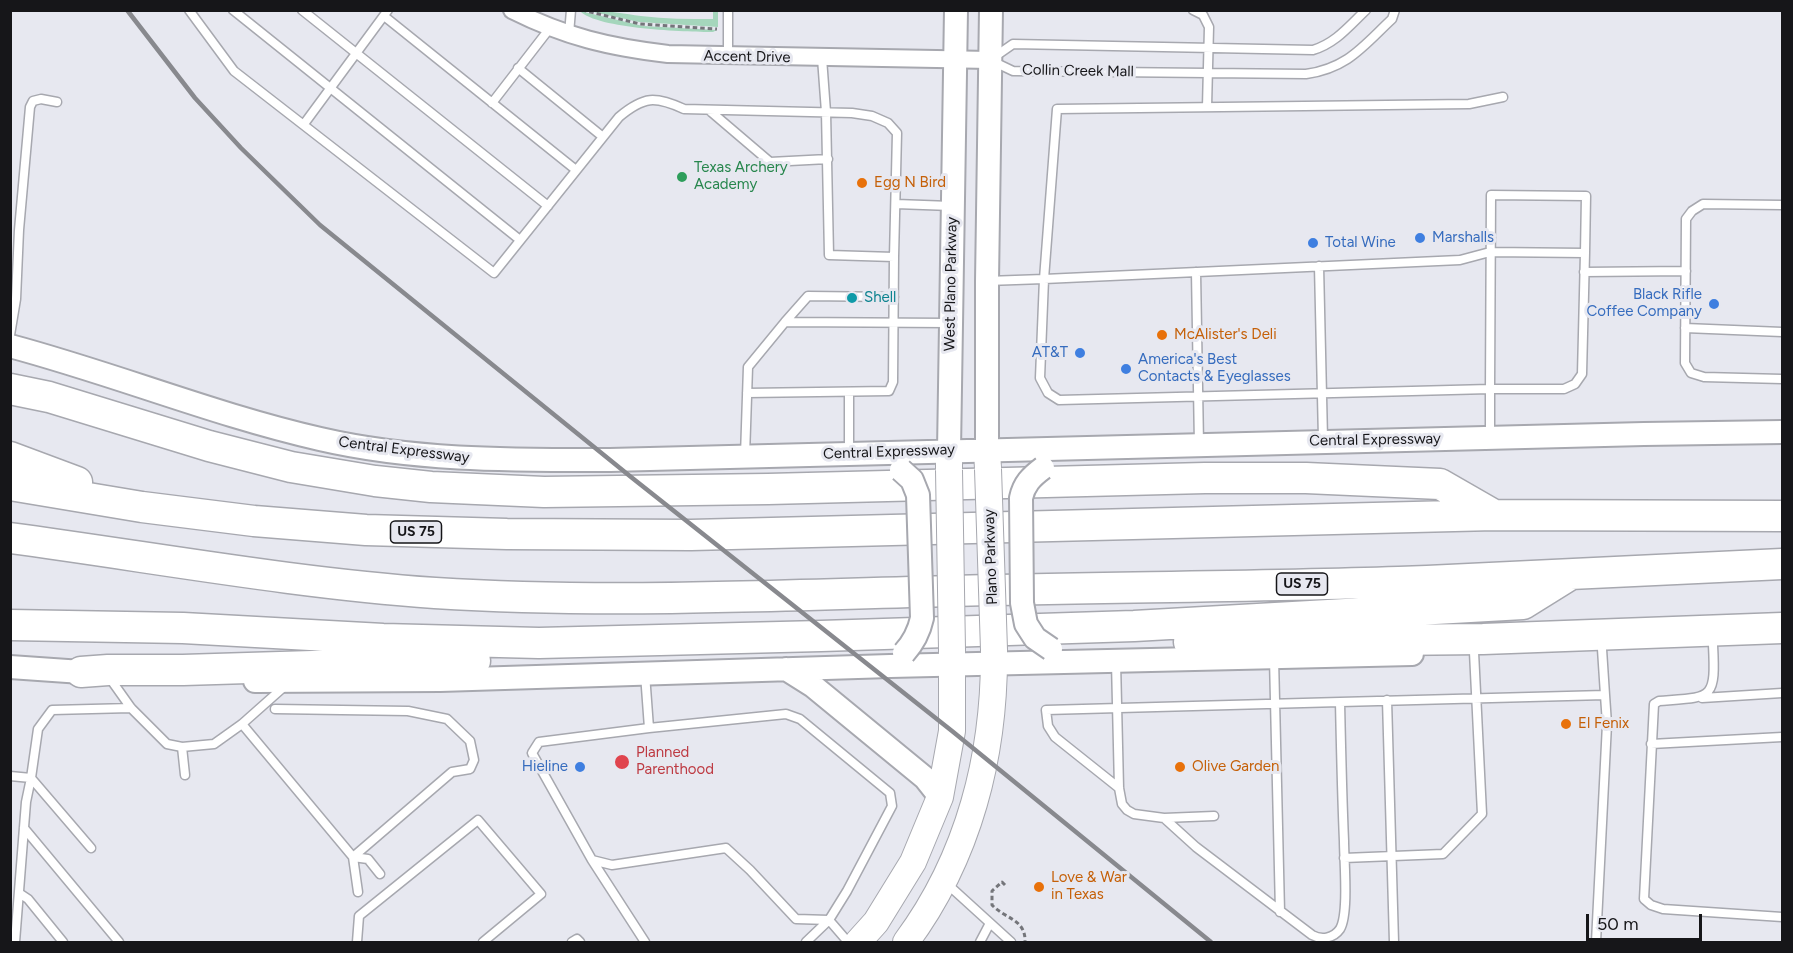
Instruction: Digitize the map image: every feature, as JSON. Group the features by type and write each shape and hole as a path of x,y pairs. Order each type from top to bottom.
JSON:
{"highway":[{"path":"10,380 54,399"},
{"path":"10,389 54,399 209,446 291,466 375,481 431,487 544,492 1205,478 1306,478 1440,484 1494,515"},
{"path":"10,457 142,507"},
{"name":"US 75","path":"10,485 142,507 254,521 366,530 593,536 1494,515 1782,516"},
{"name":"US 75","path":"10,538 200,567 331,583 438,593 515,596 799,596 1395,582 1782,564"},
{"path":"19,624 189,628 402,640 539,643 1134,626 1523,604 1570,575"},
{"path":"1134,626 1168,642 1243,643 1572,637 1782,628"},
{"path":"94,673 108,670 208,670 507,660 539,643"}],"main road":[{"name":"West Plano Parkway","path":"949,460 956,10"},
{"path":"988,459 987,281 991,10"},
{"name":"Central Expressway","path":"10,346 55,358 244,420 322,440 462,458 548,460 853,454 949,460 988,459 1075,448 1782,432"},
{"path":"1075,448 1031,476 1024,487 1021,498 1022,603 1026,624 1035,638 1051,649 1084,663"},
{"path":"853,454 902,470 912,480 918,495 922,618 919,630 897,660"},
{"name":"Plano Parkway","path":"906,942 923,919 959,849 980,787 990,729 994,657 988,459"},
{"path":"858,942 876,922 912,862 940,797 952,731 949,460"},
{"path":"10,667 289,682 786,669 952,657 994,657 1084,663 1602,649 1782,641"},
{"path":"786,669 813,686 925,778 940,797"}],"street":[{"name":"Accent Drive","path":"512,10 569,35 632,50 668,54 728,57 990,60"}],"lane":[{"path":"189,10 234,71 494,273 619,117 635,104 651,100 666,101 684,109 826,112 872,116 888,123 897,134 894,322 892,382 889,391 747,393"},
{"path":"233,10 520,240"},
{"path":"302,10 548,206"},
{"path":"569,35 571,10"},
{"path":"728,10 728,57"},
{"path":"1193,10 1207,20 1209,48 1207,107"},
{"name":"Collin Creek Mall","path":"1366,10 1335,40 1313,50 1013,44 990,60 1013,71 1306,74 1332,68 1352,57 1392,19 1395,10"},
{"path":"304,124 386,13 576,170"},
{"path":"492,102 550,28"},
{"path":"822,58 828,159 829,255 894,257"},
{"path":"518,68 603,137"},
{"path":"1490,437 1490,389 1490,252 1491,195 1586,196 1582,374 1575,384 1564,389 1490,389 1059,400 1048,393 1040,378 1044,279 1057,109 1469,104 1503,97"},
{"path":"10,335 16,299 19,230 30,107 33,101 41,99 57,102"},
{"path":"709,109 770,162 828,159"},
{"path":"896,204 952,206"},
{"path":"1782,205 1703,204 1692,211 1686,219 1685,328 1685,363 1691,373 1704,377 1782,379"},
{"path":"987,281 1460,260 1490,252 1585,253"},
{"path":"1319,266 1323,442"},
{"path":"1196,272 1199,445"},
{"path":"1584,272 1686,272"},
{"path":"745,457 748,368 808,296 894,297"},
{"path":"785,322 950,323"},
{"path":"1685,328 1782,332"},
{"path":"849,392 853,454"},
{"path":"1697,698 1706,695 1713,683 1713,645"},
{"path":"1596,942 1607,724 1602,649"},
{"path":"1344,858 1443,854 1482,814 1474,652"},
{"path":"1274,658 1280,912"},
{"path":"1116,662 1119,788 1122,804 1127,810 1142,817 1214,816"},
{"path":"94,673 167,744 182,747 214,744 242,724 289,682"},
{"path":"645,673 649,728"},
{"path":"1782,693 1659,701 1654,704 1644,899 1651,905 1663,909 1782,918"},
{"path":"1119,788 1055,737 1048,726 1046,710 1605,695"},
{"path":"1387,700 1394,942"},
{"path":"1164,818 1197,847 1311,935 1318,939 1325,939 1335,935 1343,922 1345,890 1340,702"},
{"path":"15,942 26,802 38,729 52,710 131,708"},
{"path":"275,709 408,711 447,719 470,741 474,760 470,769 452,772 353,857"},
{"path":"645,942 592,860 532,753 539,742 786,714 800,719 890,793 892,807 829,920 806,942"},
{"path":"242,724 353,857 358,892"},
{"path":"1651,744 1782,737"},
{"path":"182,747 185,774"},
{"path":"10,777 31,778 91,848"},
{"path":"357,942 359,916 478,820 541,894 483,942"},
{"path":"24,828 119,942"},
{"path":"592,860 612,865 726,848 796,919 829,920 848,942"},
{"path":"353,857 368,859 380,874"},
{"path":"944,880 1011,942"},
{"path":"18,893 28,899 63,942"},
{"path":"980,942 990,923"},
{"path":"1311,935 1318,942"},
{"path":"572,942 577,939 580,942"}],"path":[{"path":"582,10 640,24 728,29"},
{"path":"1005,885 1002,882 992,891 992,905 999,912 1019,922 1023,928 1025,942"}],"green space":[{"path":"580,11 643,26 717,30 713,32 684,31 623,26 604,22"},
{"path":"589,11 659,18 713,19 713,11 718,11 718,27 639,22"}],"railway":[{"path":"127,10 195,98 241,148 320,225 631,477 952,731 1211,942"}],"place":[{"name":"Texas Archery Academy","path":"682,177"},
{"name":"Egg N Bird","path":"862,183"},
{"name":"Marshalls","path":"1420,238"},
{"name":"Total Wine","path":"1313,243"},
{"name":"Shell","path":"852,298"},
{"name":"Black Rifle Coffee Company","path":"1714,304"},
{"name":"McAlister's Deli","path":"1162,335"},
{"name":"AT&T","path":"1080,353"},
{"name":"America's Best Contacts & Eyeglasses","path":"1126,369"},
{"name":"El Fenix","path":"1566,724"},
{"name":"Planned Parenthood","path":"622,762"},
{"name":"Hieline","path":"580,767"},
{"name":"Olive Garden","path":"1180,767"},
{"name":"Love & War in Texas","path":"1039,887"}]}
